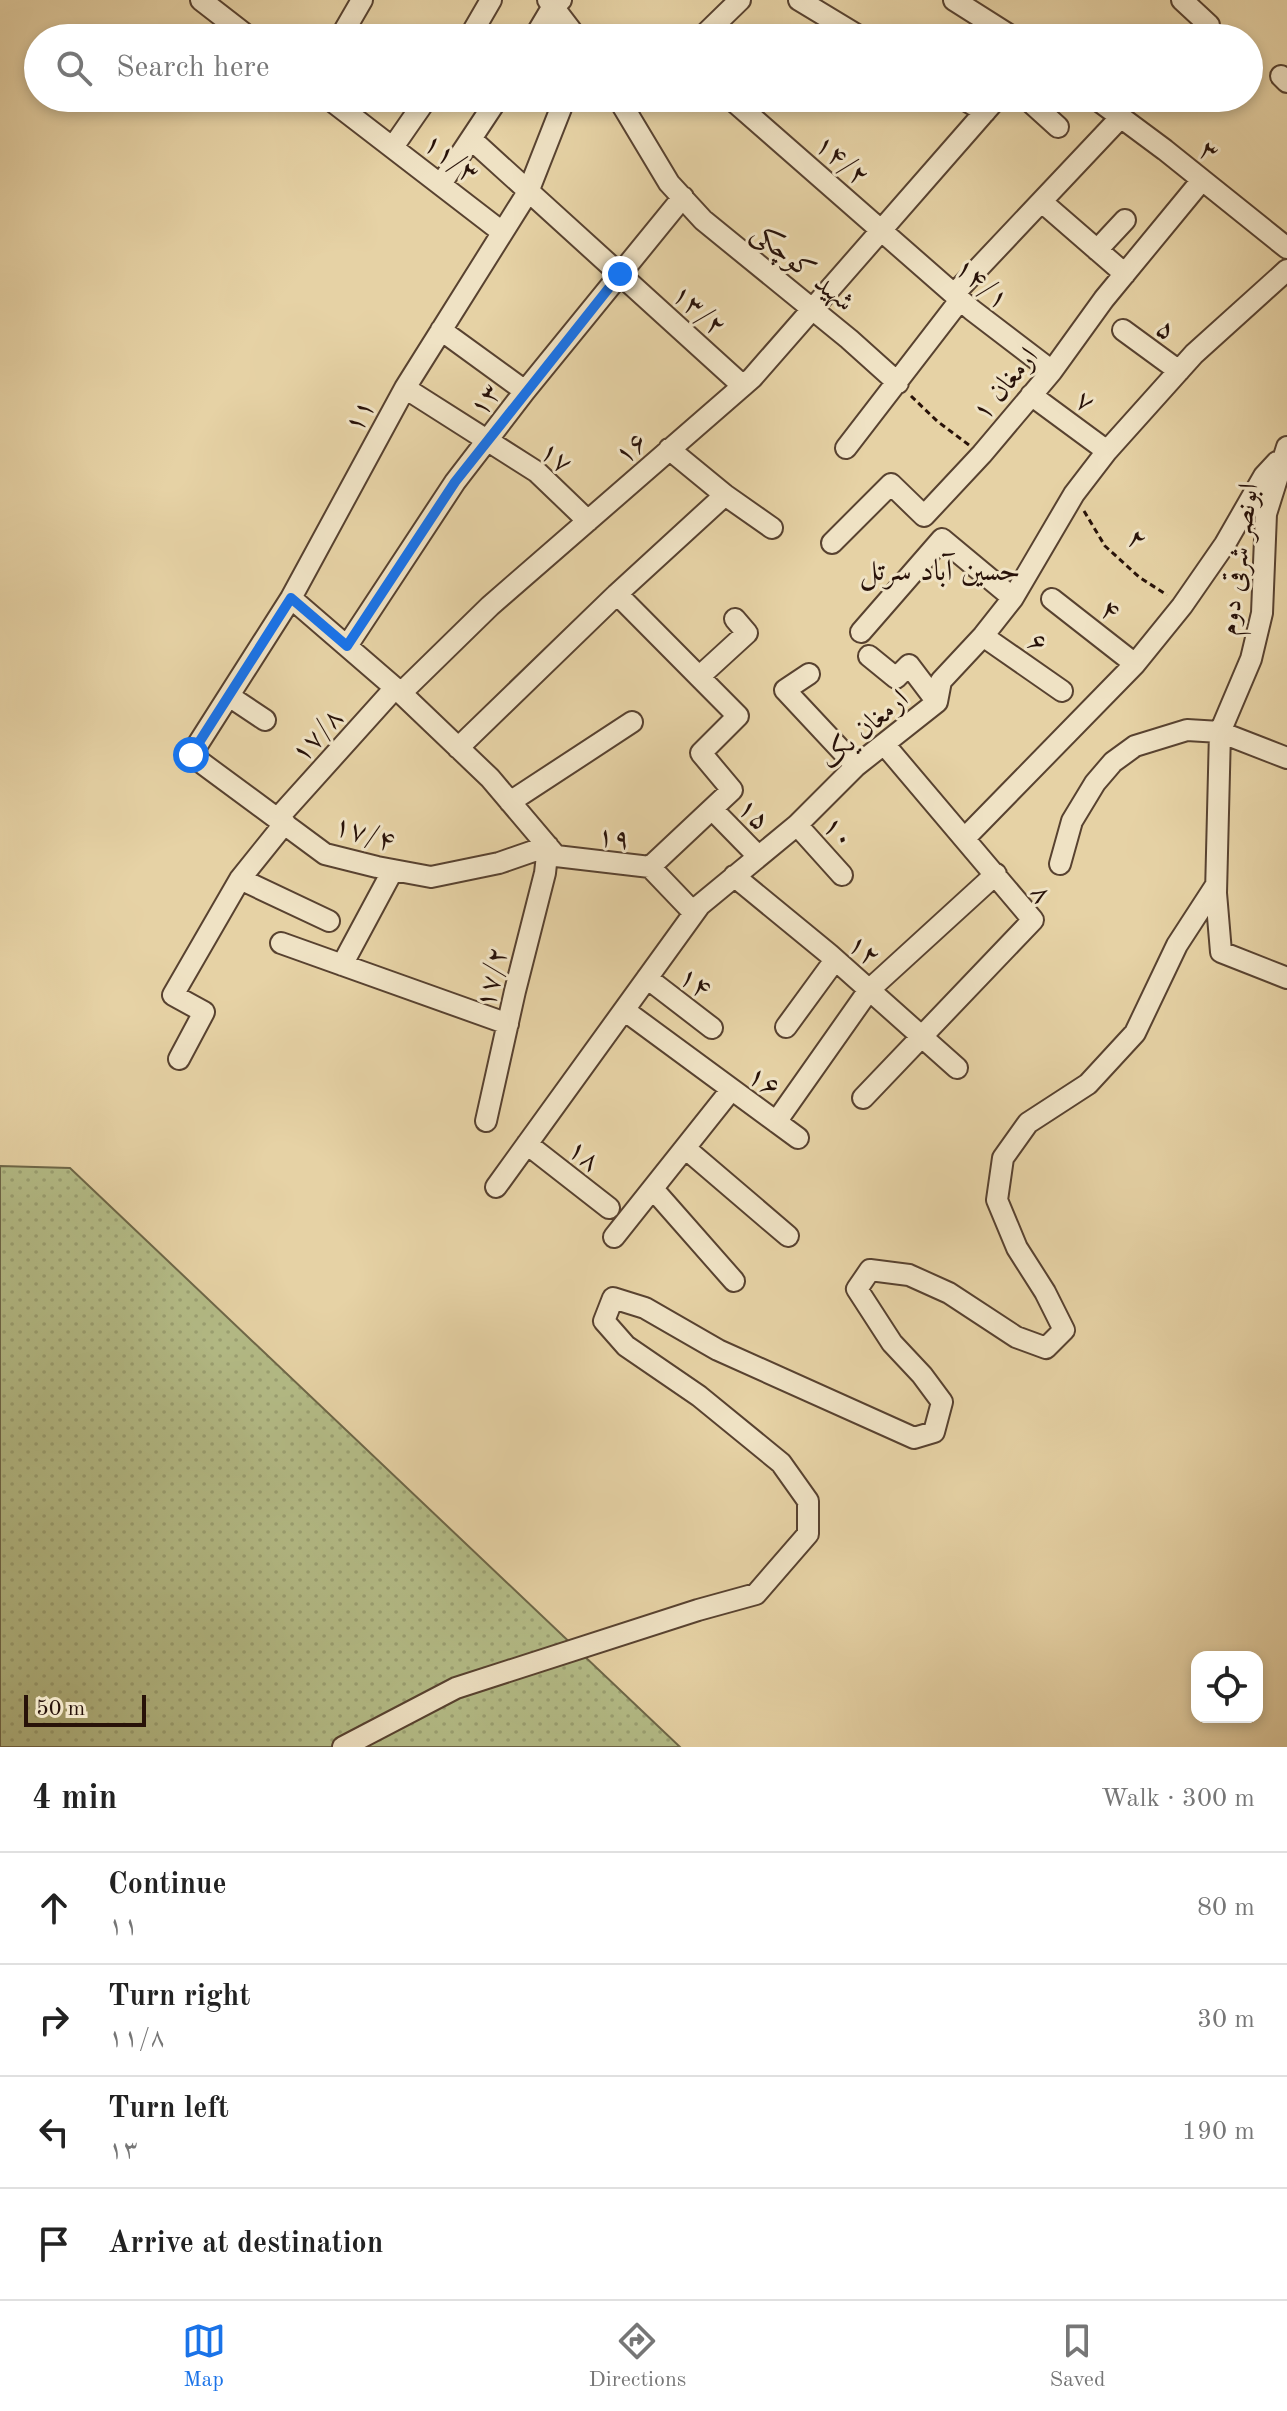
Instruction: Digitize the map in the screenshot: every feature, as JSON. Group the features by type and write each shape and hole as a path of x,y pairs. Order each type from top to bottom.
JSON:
{"street":[{"path":"201,0 232,24"},
{"path":"348,24 362,0"},
{"path":"477,24 491,0"},
{"path":"715,24 740,0"},
{"path":"799,0 828,8 846,24"},
{"path":"954,0 992,24"},
{"path":"1182,0 1208,24"},
{"path":"542,24 554,2 568,24"},
{"name":"۱۱/۳","path":"347,112 502,232"},
{"path":"393,147 417,112"},
{"path":"441,184 489,112"},
{"name":"۱۱","path":"191,755 291,598 405,388 528,192 559,112"},
{"name":"شهید کوچکی","path":"632,112 669,183 703,220 898,383"},
{"name":"۱۴/۲","path":"746,112 882,230"},
{"path":"882,230 985,112"},
{"path":"1041,112 1058,127"},
{"name":"۳","path":"1114,112 1287,248"},
{"path":"846,448 898,383 957,297 1121,117"},
{"name":"۱۳/۲","path":"471,139 743,386"},
{"name":"ارمغان ۱","path":"832,543 891,484 924,516 982,454 1052,371 1125,274 1202,180"},
{"name":"۱۳","path":"347,646 455,482 683,197"},
{"path":"1042,202 1125,274"},
{"path":"1097,250 1125,220"},
{"name":"۱۴/۱","path":"882,230 957,297 1052,371"},
{"name":"۱۶","path":"398,691 490,606 743,386 882,230"},
{"name":"ارمغان یک","path":"496,1187 694,913 797,825 856,766 937,702 941,681 1013,598 1074,494 1107,451 1194,354 1287,270"},
{"path":"441,330 525,391"},
{"name":"۵","path":"1123,330 1179,371"},
{"name":"۱۷","path":"405,388 537,472 588,521"},
{"name":"۷","path":"1031,395 1107,451"},
{"path":"669,449 725,495 772,528"},
{"path":"965,838 1135,664 1182,606 1225,544 1264,476 1285,451"},
{"name":"ابونصر شرقی دوم","path":"1220,732 1251,659 1262,613 1266,514 1285,451"},
{"path":"458,748 617,594 725,495"},
{"path":"1266,514 1287,522"},
{"path":"861,632 942,539 1013,598"},
{"path":"617,594 738,716 701,753 732,790 650,867"},
{"path":"291,598 458,748 552,851"},
{"name":"۴","path":"1052,599 1135,664"},
{"path":"700,676 747,633 735,619"},
{"name":"۶","path":"983,636 1062,691"},
{"path":"869,656 896,678 909,665 937,702"},
{"path":"809,674 785,690 856,766"},
{"name":"۱۷/۸","path":"179,1059 204,1012 173,995 240,879 281,820 398,691"},
{"path":"229,696 265,720"},
{"path":"510,802 632,722"},
{"path":"1060,864 1072,821 1095,783 1113,762 1135,746 1187,730 1220,732 1287,758"},
{"path":"1220,732 1216,885 1221,952 1287,978"},
{"name":"۸","path":"863,1098 1033,920 884,744"},
{"name":"۱۷/۴","path":"191,755 325,854 431,877 552,851"},
{"name":"۱۵","path":"713,810 758,856"},
{"name":"۱۰","path":"797,825 842,875"},
{"name":"۱۹","path":"552,851 650,867 694,913"},
{"name":"۱۷/۲","path":"486,1121 552,851"},
{"path":"342,965 393,870"},
{"path":"776,1122 869,990 996,874"},
{"name":"۱۲","path":"734,876 957,1068"},
{"path":"240,879 329,921"},
{"path":"343,1747 456,1688 684,1614 756,1594 808,1534 808,1501 781,1463 699,1396 626,1346 604,1321 613,1298 645,1308 718,1350 914,1438 934,1432 942,1402 892,1343 857,1289 870,1270 909,1275 936,1287 1016,1337 1046,1348 1064,1330 1045,1292 1017,1248 997,1200 1003,1158 1028,1123 1088,1084 1135,1033 1177,945 1216,885"},
{"path":"281,943 508,1024"},
{"path":"786,1027 835,960"},
{"name":"۱۴","path":"647,978 712,1028"},
{"name":"۱۶","path":"624,1010 798,1138"},
{"path":"614,1237 731,1090"},
{"name":"۱۸","path":"527,1144 609,1208"},
{"path":"685,1148 788,1236"},
{"path":"653,1189 734,1281"}],"path":[{"path":"898,383 937,421 982,454"},
{"name":"۲","path":"1074,494 1105,546 1139,577 1182,606"}],"green space":[{"path":"0,1166 70,1168 680,1747 0,1747"}],"district":[{"name":"حسین آباد سرتل","path":"940,570"}],"route":[{"path":"191,755 291,598 347,646 455,482 620,274"}]}
